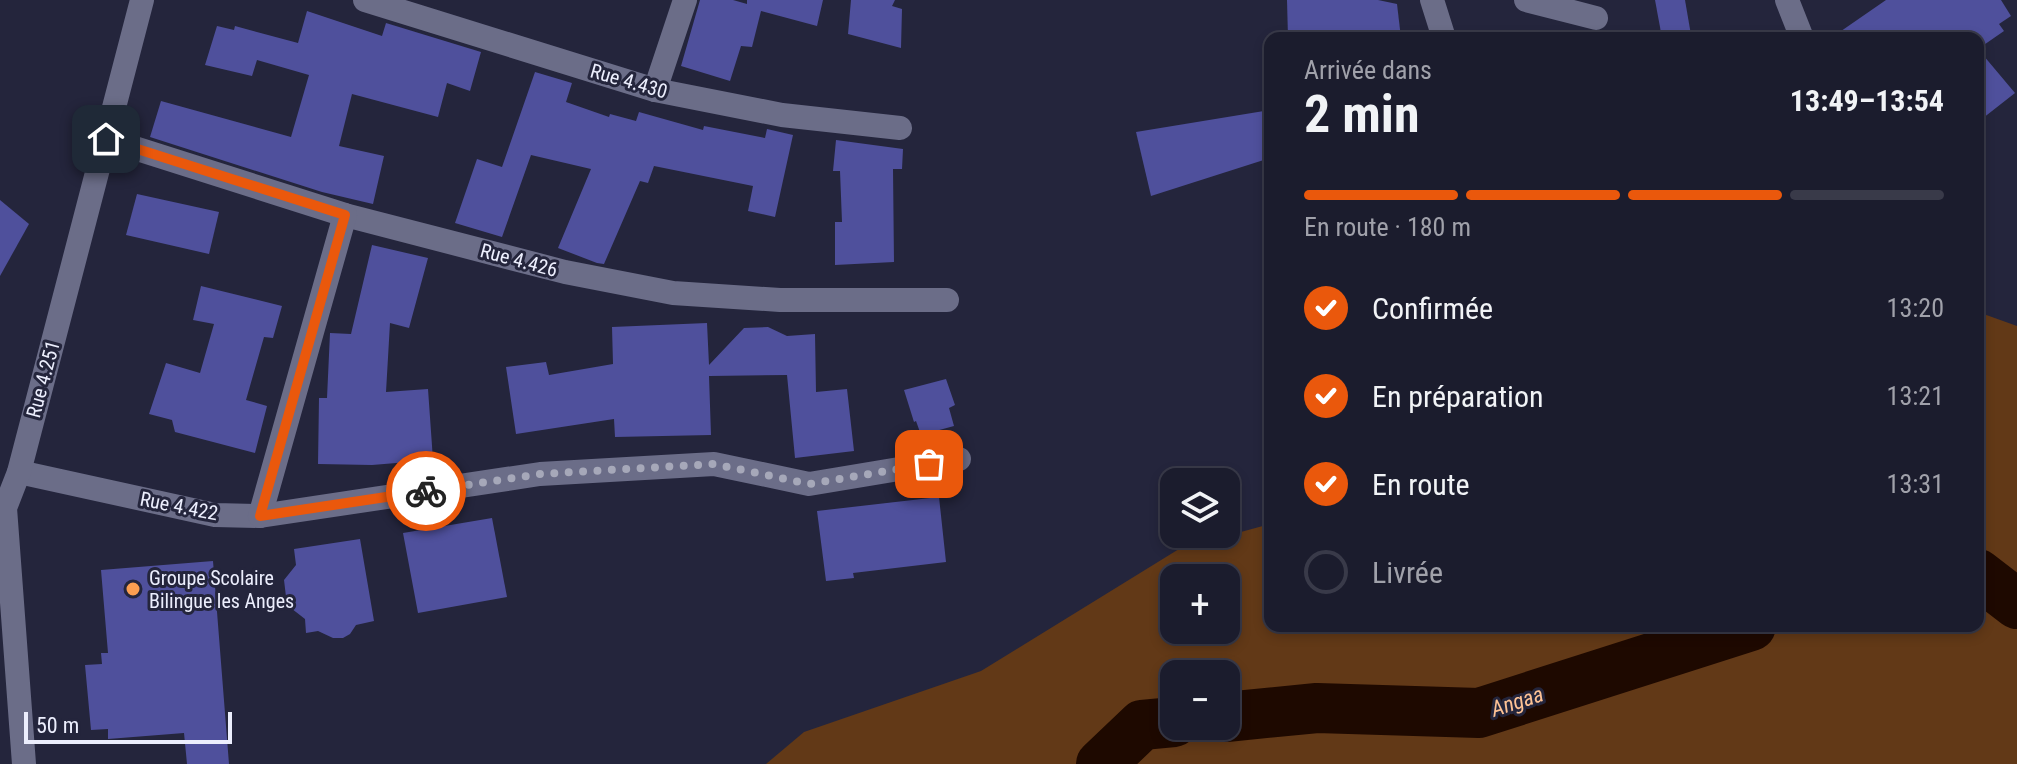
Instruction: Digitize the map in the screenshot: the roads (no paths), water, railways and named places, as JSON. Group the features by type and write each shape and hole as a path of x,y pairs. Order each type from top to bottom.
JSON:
{"street":[{"name":"Rue 4.251","path":"24,764 2,508 19,472 142,0"},
{"name":"Rue 4.430","path":"365,0 655,90 782,115 900,128"},
{"path":"655,90 685,0"},
{"path":"1432,0 1442,32"},
{"path":"1526,0 1596,18"},
{"path":"1787,0 1800,32"},
{"name":"Rue 4.426","path":"106,139 345,215 565,272 673,293 780,300 947,300"},
{"path":"260,516 345,215"},
{"name":"Rue 4.422","path":"19,472 215,515 260,516 540,474 714,464 809,484 959,459"}],"waterway":[{"name":"Angaa","path":"1984,579 2017,604"},
{"name":"Angaa","path":"1240,716 1317,708 1479,713 1732,632"},
{"name":"Angaa","path":"1101,764 1142,725 1160,723"}],"place":[{"name":"Groupe Scolaire Bilingue les Anges","path":"133,589"}]}
